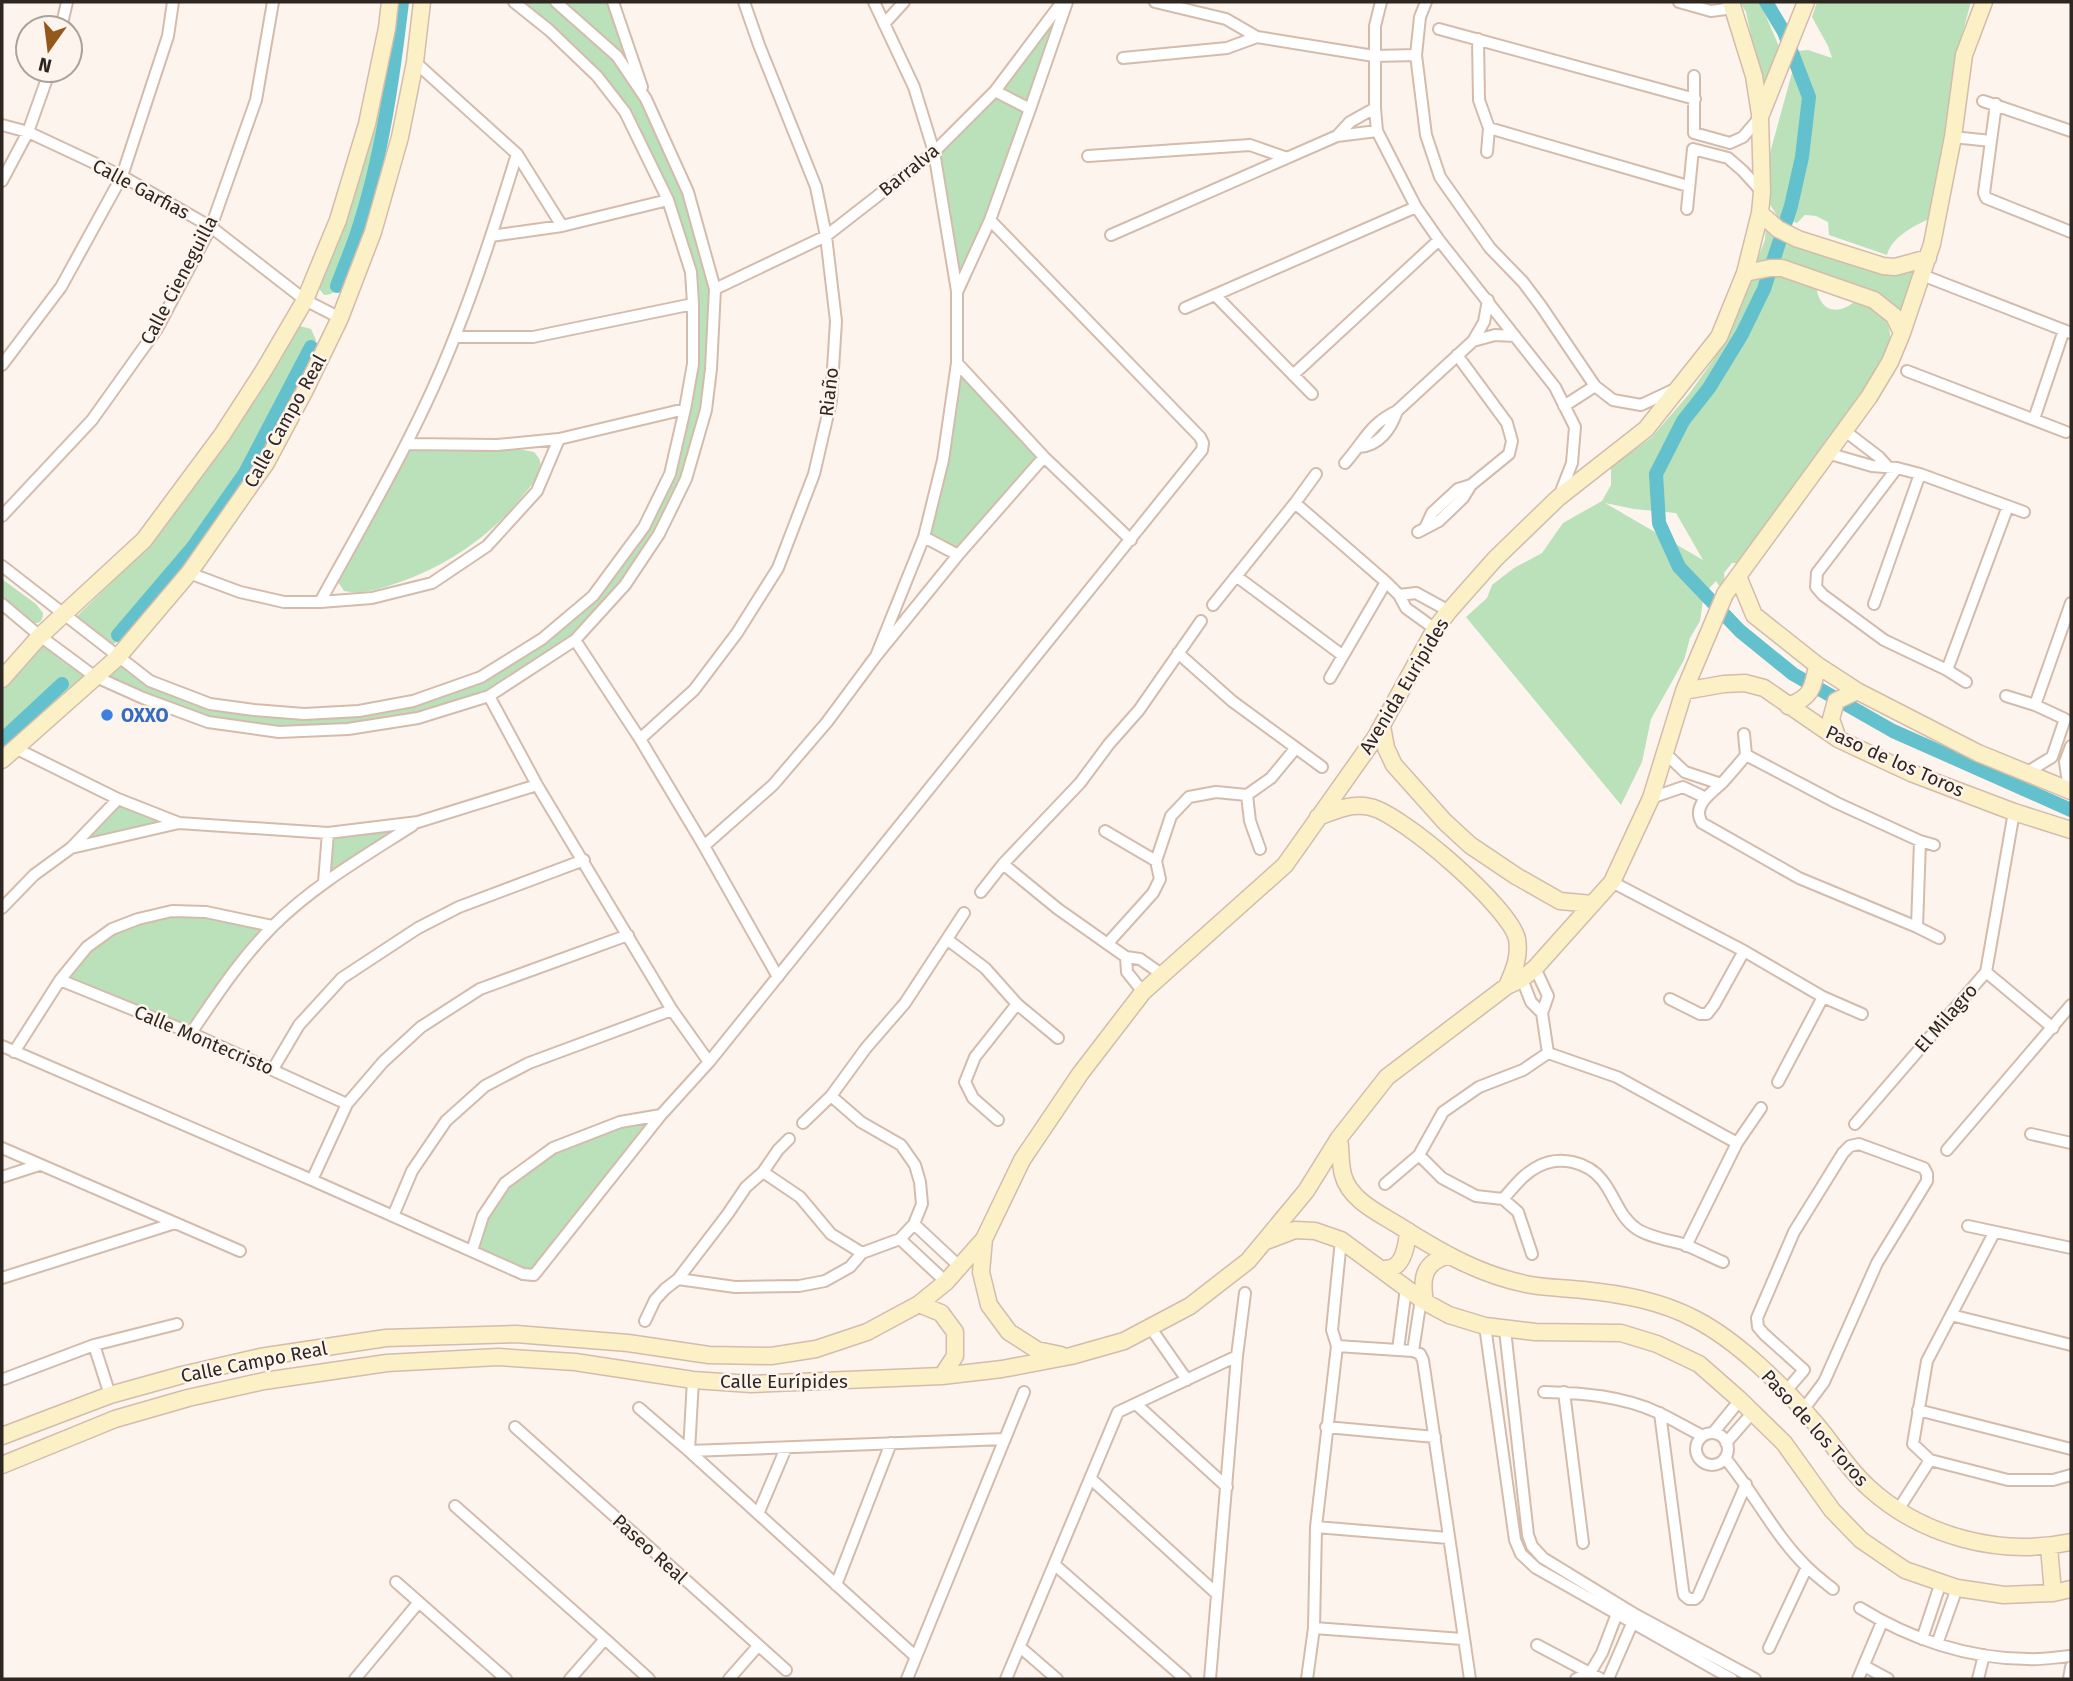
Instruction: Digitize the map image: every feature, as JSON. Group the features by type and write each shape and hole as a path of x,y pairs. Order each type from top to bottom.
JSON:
{"street":[{"path":"2,365 61,288 122,176 168,36 173,2"},
{"name":"Calle Cieneguilla","path":"2,516 92,420 157,328 211,227 256,100 273,2"},
{"path":"2,679 40,636 144,540 222,435 305,300 338,220 367,124 390,2"},
{"name":"Calle Campo Real","path":"2,760 117,657 189,573 265,463 340,318 373,232 400,137 415,62 422,2"},
{"path":"2,566 150,681 210,704 304,714 359,711 413,701 481,677 542,639 593,596 645,527 670,474 693,364 691,272 668,200 625,112 597,76 550,30 514,2"},
{"path":"556,2 617,56 646,99"},
{"path":"2,604 94,676 208,722 279,732 348,729 418,718 489,696 575,640 625,585 659,534 686,479 706,410 711,369 715,289 688,192 646,99 613,2"},
{"name":"Riaño","path":"640,739 694,690 737,633 778,568 814,474 831,401 836,321 826,236 816,187 758,45 744,2"},
{"path":"874,2 914,87 934,152 957,291 957,363 943,460 924,537 876,656"},
{"path":"884,24 904,2"},
{"path":"957,291 990,220 1030,109 1064,2"},
{"name":"Barralva","path":"715,289 826,236 934,152 995,90 1064,2"},
{"path":"1155,2 1226,19 1257,37 1374,56 1416,55"},
{"path":"1381,2 1375,26 1374,56 1377,131 1416,207 1555,387 1575,427 1572,463 1558,498"},
{"path":"1426,2 1420,17 1416,55 1426,135 1440,177 1490,248 1523,282 1541,306 1595,386 1613,400 1641,405 1681,386"},
{"path":"1679,2 1697,4 1711,11 1732,5 1754,76 1760,117 1743,137 1730,143 1693,133 1694,76"},
{"name":"Avenida Euripides","path":"984,1239 1022,1160 1080,1074 1143,992 1285,865 1382,726 1435,629 1494,559 1558,498 1646,429 1719,337 1745,273 1760,213 1760,117 1806,2"},
{"name":"Calle Eurípides","path":"498,1357 575,1362 693,1380 751,1384 942,1376 1002,1369 1071,1356 1124,1341 1190,1306 1248,1261 1306,1191 1339,1138 1387,1077 1535,968 1612,882 1651,798 1684,691 1725,594 1869,397 1890,362 1928,258 1953,137 1964,55 1984,2"},
{"path":"1439,29 1695,99"},
{"path":"1124,58 1227,48 1257,37"},
{"path":"1478,40 1479,100 1489,128 1487,152"},
{"path":"415,62 517,154 562,226"},
{"path":"2,181 28,132 45,84"},
{"path":"995,90 1030,109"},
{"path":"625,112 646,99"},
{"path":"1983,100 2071,131"},
{"path":"1996,104 1984,193 1986,198 2071,232"},
{"path":"1337,136 1350,122 1375,108"},
{"name":"Calle Garfias","path":"2,125 28,132 122,176 211,227 305,300 340,318"},
{"path":"1489,128 1688,186"},
{"path":"1111,235 1337,136 1377,131"},
{"path":"1953,137 1991,141"},
{"path":"1728,158 1730,143"},
{"path":"1088,156 1250,145 1287,158"},
{"path":"1687,209 1693,149 1728,158 1762,192"},
{"path":"320,602 407,444 455,337 517,154"},
{"path":"491,236 562,226 668,200"},
{"path":"1185,308 1416,207"},
{"path":"1760,213 1778,229 1797,238 1883,265 1895,267 1928,258"},
{"path":"2,1046 523,1274 534,1275 661,1115 709,1062 778,977 1202,450 1200,437 990,220"},
{"path":"1293,375 1439,240"},
{"path":"1745,273 1776,268 1874,300 1894,316 1902,333"},
{"path":"1922,275 2068,331 2034,419"},
{"path":"1215,295 1312,394"},
{"path":"1345,463 1369,431 1384,417 1397,411 1473,341 1484,322 1488,300"},
{"path":"455,337 533,337 693,304"},
{"path":"1473,341 1495,335 1515,336"},
{"path":"1422,529 1438,520 1464,498 1471,485 1509,454 1512,441 1507,423 1457,355"},
{"path":"957,363 1044,457 1130,540"},
{"path":"1907,372 2066,432"},
{"path":"1564,406 1595,386"},
{"path":"407,444 497,445 559,439 685,409"},
{"path":"1845,430 1892,467"},
{"path":"189,573 240,592 284,601 320,602 372,598 432,583 487,546 537,491 559,439"},
{"path":"1827,453 1872,466 1892,467 1920,474 2024,512"},
{"path":"704,846 773,785 827,722 876,656 958,555 1044,457"},
{"path":"1892,467 1817,573 1816,587 1823,595 1884,639 1966,682"},
{"path":"1213,605 1296,503 1316,474"},
{"path":"1874,604 1920,474"},
{"path":"1296,503 1386,582 1399,595 1406,608 1435,629"},
{"path":"1947,670 2008,506"},
{"path":"924,537 958,555"},
{"path":"1236,576 1342,655"},
{"path":"1738,576 1754,615 1818,665 1857,691 1978,753 2070,790"},
{"path":"1330,678 1386,582"},
{"path":"1399,595 1416,593 1450,611"},
{"path":"2035,705 2071,603"},
{"path":"981,891 1080,783 1139,710 1201,621"},
{"path":"575,640 640,739 778,977"},
{"path":"1178,653 1231,701 1322,767"},
{"path":"1788,706 1804,700 1813,686 1818,665"},
{"name":"Paso de los Toros","path":"1684,691 1745,683 1764,688 1838,738 1911,773 2014,812 2071,830"},
{"path":"1838,738 1830,719 1836,701 1857,691"},
{"path":"489,696 537,785 673,1010 709,1062"},
{"path":"2006,696 2035,705 2065,719 2052,757 2026,773"},
{"path":"1382,726 1386,748 1394,765 1445,822 1470,845 1560,901 1592,904"},
{"path":"1744,734 1746,755 1698,810 1698,818 1702,823 1800,878 1917,927 1939,939"},
{"path":"2070,790 2065,764 2071,746"},
{"path":"15,748 118,799 179,823"},
{"path":"1108,943 1153,893 1160,879 1156,861 1171,816 1189,797 1216,792 1247,794 1270,778 1295,749"},
{"path":"1666,754 1685,772 1721,784"},
{"path":"1746,755 1837,803 1934,845"},
{"path":"71,848 179,823 328,833 418,822 537,785"},
{"path":"1651,798 1683,788 1706,798"},
{"path":"1247,794 1250,821 1260,849"},
{"path":"2,908 34,875 71,848 118,799"},
{"path":"1318,817 1352,805 1372,807 1389,815 1453,864 1506,916 1517,937 1518,963 1514,983 1542,1013"},
{"name":"El Milagro","path":"1855,1124 1986,972 2014,812"},
{"path":"191,1033 228,979 272,926 324,882 418,822"},
{"path":"1105,831 1156,861"},
{"path":"324,882 328,833"},
{"path":"1917,927 1920,841"},
{"path":"273,1069 299,1025 342,978 418,928 459,907 583,860"},
{"path":"1003,864 1058,909 1126,957 1140,959 1163,975"},
{"path":"1612,882 1744,951 1823,997 1862,1014"},
{"path":"14,1052 60,980 87,947 111,929 172,911 206,912 272,926"},
{"path":"803,1124 831,1096 866,1048 905,1003 964,913"},
{"path":"312,1180 347,1104 383,1062 421,1027 480,989 628,935"},
{"path":"948,940 985,968 1017,1004 1058,1038"},
{"path":"1670,999 1700,1014 1707,1014 1744,951"},
{"path":"1126,957 1127,972 1143,992"},
{"path":"1535,968 1548,996 1542,1013 1548,1053"},
{"path":"1986,972 2053,1028"},
{"name":"Calle Montecristo","path":"60,980 191,1033 347,1104"},
{"path":"1778,1082 1823,997"},
{"path":"998,1120 973,1098 965,1082 975,1057 1017,1004"},
{"path":"1947,1150 2071,1005"},
{"path":"393,1216 412,1171 446,1121 485,1086 529,1063 673,1010"},
{"path":"1548,1053 1617,1077 1737,1143"},
{"path":"1385,1184 1419,1156 1444,1112 1479,1087 1523,1070 1548,1053"},
{"path":"678,1279 735,1287 799,1286 825,1282 850,1268 862,1252 900,1239 914,1224 922,1204 915,1165 901,1145 861,1122 831,1096"},
{"path":"1686,1246 1737,1143 1761,1108"},
{"path":"472,1251 483,1216 505,1183 553,1148 620,1122 661,1115"},
{"path":"2031,1134 2071,1143"},
{"name":"Paso de los Toros","path":"1339,1138 1343,1176 1358,1199 1447,1256 1513,1281 1534,1286 1647,1300 1696,1319 1719,1334 1786,1391 1870,1489 1925,1526 1964,1540 2001,1546 2049,1547 2071,1542"},
{"path":"645,1321 655,1300 678,1279 746,1186 763,1172 789,1139"},
{"path":"1803,1410 1824,1382 1877,1263 1927,1181 1924,1168 1858,1144 1850,1146 1843,1153 1794,1233 1757,1318 1758,1327 1764,1334 1804,1370 1824,1382"},
{"path":"2,1148 240,1251"},
{"path":"1419,1156 1442,1178 1476,1196 1503,1199 1518,1212 1532,1254"},
{"path":"1503,1199 1521,1179 1540,1165 1559,1161 1577,1163 1590,1168 1602,1179 1628,1222 1640,1231 1723,1262"},
{"path":"2,1177 39,1165"},
{"path":"763,1172 800,1196 831,1234 862,1252"},
{"path":"2,1278 175,1223"},
{"path":"914,1224 959,1266"},
{"path":"1968,1226 2071,1248"},
{"path":"1266,1241 1295,1230 1315,1230 1341,1240 1423,1301 1449,1315 1485,1326 1621,1334 1657,1344 1699,1364 1740,1399 1784,1443 1832,1510 1861,1540 1905,1570 1949,1585 2004,1595 2071,1589"},
{"path":"1380,1269 1392,1268 1398,1263 1407,1242 1408,1231"},
{"path":"1994,1233 1927,1361 1913,1444 1930,1460 2008,1480 2053,1480 2071,1475"},
{"path":"900,1239 946,1282"},
{"path":"984,1239 981,1272 989,1305 1009,1332 1038,1350 1071,1356"},
{"name":"Calle Eurípides","path":"516,1334 628,1343 709,1355 771,1356 816,1349 867,1332 919,1304 946,1282 984,1239"},
{"path":"1307,1679 1314,1628 1315,1527 1337,1346 1332,1330 1341,1240"},
{"path":"1413,1351 1426,1272 1435,1260 1447,1256"},
{"path":"1398,1350 1406,1288"},
{"path":"1210,1679 1237,1356 1245,1293"},
{"path":"919,1304 941,1313 955,1332 955,1356 942,1376"},
{"path":"1951,1315 2071,1345"},
{"path":"4,1379 94,1345 177,1324"},
{"path":"1150,1326 1187,1380"},
{"path":"1485,1326 1515,1540 1521,1554 1536,1568 1619,1610"},
{"path":"1505,1329 1528,1535 1532,1546 1543,1559 1619,1610 1732,1679"},
{"name":"Calle Campo Real","path":"2,1436 110,1395 260,1357 386,1338 516,1334"},
{"path":"626,1368 628,1343"},
{"path":"94,1345 110,1395"},
{"path":"1337,1346 1413,1351 1420,1354 1423,1360 1470,1679"},
{"path":"1006,1679 1118,1412 1237,1356"},
{"name":"Calle Campo Real","path":"2,1465 114,1419 188,1398 264,1381 387,1363 498,1357"},
{"path":"1786,1391 1804,1370"},
{"path":"689,1451 693,1380"},
{"path":"907,1679 1024,1392"},
{"path":"1544,1392 1613,1398 1660,1413 1708,1435 1723,1438 1727,1443 1725,1458 1716,1465 1711,1465 1701,1461 1696,1451 1697,1445 1708,1435 1740,1399"},
{"path":"1564,1392 1583,1543"},
{"path":"1136,1404 1227,1487"},
{"path":"639,1408 916,1657"},
{"path":"1918,1410 2071,1449"},
{"path":"1727,1443 1753,1412"},
{"path":"1660,1413 1685,1597 1695,1599 1698,1596 1746,1483"},
{"name":"Paseo Real","path":"515,1427 786,1670"},
{"path":"1326,1427 1435,1437"},
{"path":"689,1451 1005,1439"},
{"path":"836,1585 891,1443"},
{"path":"758,1514 786,1448"},
{"path":"1725,1458 1746,1483 1775,1528 1807,1567 1833,1588"},
{"path":"1898,1510 1930,1460"},
{"path":"1090,1478 1217,1594"},
{"path":"455,1506 649,1679"},
{"path":"1315,1527 1448,1538"},
{"path":"2049,1547 2053,1592"},
{"path":"1055,1565 1185,1679"},
{"path":"1769,1648 1807,1567"},
{"path":"396,1582 506,1679"},
{"path":"1922,1639 1949,1585"},
{"path":"1937,1644 1949,1585"},
{"path":"361,1677 419,1602"},
{"path":"1860,1608 1882,1622 1922,1639 1984,1656 2029,1660 2071,1656"},
{"path":"1576,1679 1590,1672 1602,1653 1619,1610"},
{"path":"1608,1679 1634,1619"},
{"path":"1634,1619 1755,1679"},
{"path":"1858,1679 1882,1622"},
{"path":"1314,1628 1462,1639"},
{"path":"570,1679 605,1639"},
{"path":"1537,1645 1601,1679"},
{"path":"729,1679 758,1646"},
{"path":"1020,1647 1057,1679"},
{"path":"1978,1679 1984,1656"},
{"path":"1864,1666 1888,1679"},
{"path":"2069,1679 2071,1667"}],"green space":[{"path":"396,2 405,2 380,162 363,224 343,281 336,291 324,295 317,286"},
{"path":"514,2 613,2 646,99 688,192 715,289 711,369 686,479 659,534 575,640 489,696 418,718 279,732 208,722 94,676 117,658 150,681 210,704 254,710 359,711 481,677 593,596 644,527 670,474 685,409 693,304 668,200 625,112 597,76"},
{"path":"1062,2 1030,109 957,291 934,152 995,91"},
{"path":"1740,2 1760,2 1783,56 1763,92 1746,12"},
{"path":"1817,2 1971,2 1957,53 1934,217 1900,236 1887,255 1829,235 1828,222 1816,216 1805,215 1797,223 1778,217 1767,200 1770,153 1798,51 1808,50 1832,58 1812,17"},
{"path":"1766,223 1803,242 1918,266 1902,315 1877,293 1777,258 1756,263 1765,240"},
{"path":"1774,272 1816,286 1821,301 1830,309 1842,309 1856,301 1868,306 1883,317 1889,327 1889,344 1884,361 1740,563 1732,563 1724,573 1725,584 1721,589 1716,581 1704,594 1700,621 1690,638 1684,660 1651,719 1642,762 1621,805 1466,617 1487,598 1492,585 1514,568 1542,553 1563,523 1602,501 1611,485 1611,467 1652,437 1689,394 1714,359 1733,325 1750,280","holes":["1605,503 1676,513 1703,560"]},
{"path":"300,326 311,329 316,340 300,376 246,474 124,638 112,645 77,624 77,616 136,559 150,541 291,333"},
{"path":"957,363 1044,457 958,555 924,537"},
{"path":"513,448 534,452 540,461 540,470 533,483 511,509 482,536 467,548 415,576 371,591 344,591 338,582 339,573 411,449 457,451"},
{"path":"2,579 36,604 43,613 40,621 32,624 2,598"},
{"path":"40,636 94,676 2,760 2,679"},
{"path":"118,799 179,823 71,848"},
{"path":"418,822 324,882 328,833"},
{"path":"172,911 272,926 191,1033 60,980 112,929"},
{"path":"661,1115 534,1275 472,1251 505,1183 553,1148"}],"waterway":[{"path":"337,286 358,230 374,174 402,2"},
{"path":"1766,2 1784,32 1809,97 1802,157 1791,206 1764,289 1742,334 1709,388 1683,421 1656,474 1659,523 1679,567 1740,631 1793,674 1893,731 2071,810"},
{"path":"118,635 193,547 245,473 311,347"},
{"path":"2,740 62,684"}],"place":[{"name":"OXXO","path":"107,715"}]}
